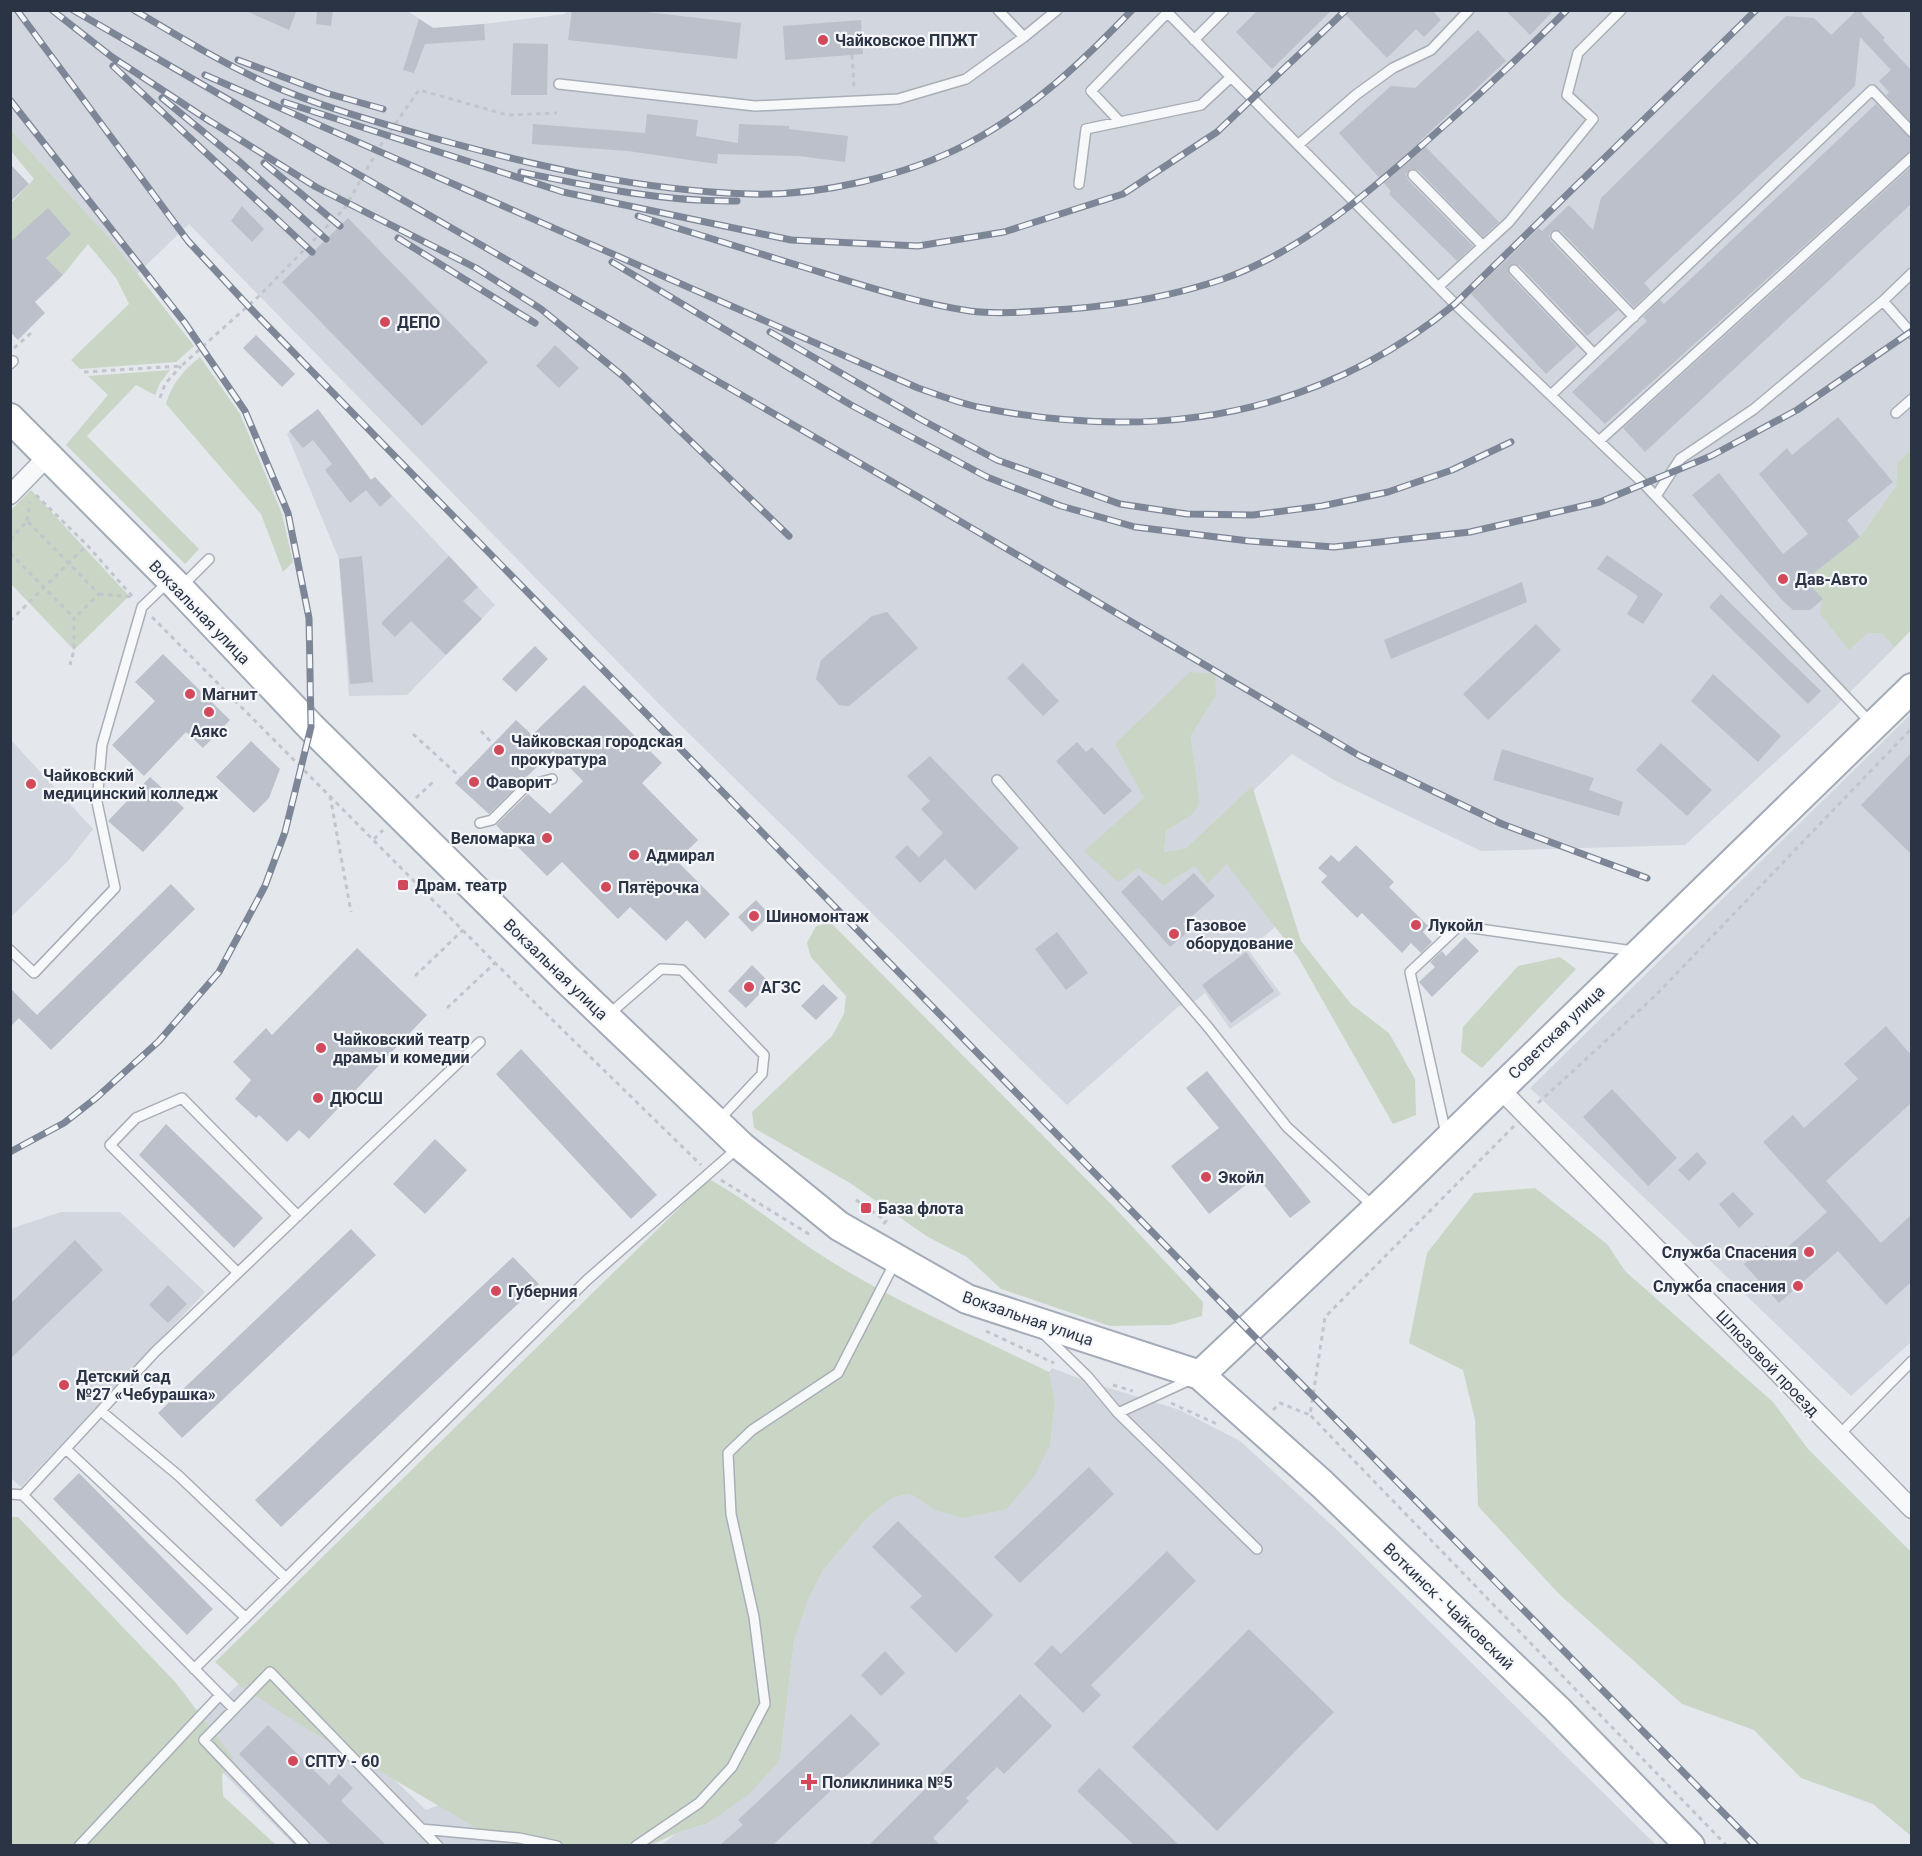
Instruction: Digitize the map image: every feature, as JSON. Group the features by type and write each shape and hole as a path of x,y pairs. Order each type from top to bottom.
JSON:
{"main road":[{"name":"Вокзальная улица","path":"10,418 311,727 605,1017 741,1146 839,1226 967,1299 1031,1322 1200,1375"},
{"name":"Советская улица","path":"1200,1375 1376,1209 1911,688"},
{"name":"Воткинск - Чайковский","path":"1200,1375 1322,1484 1557,1709 1690,1845"}],"street":[{"path":"10,495 47,457"},
{"name":"Шлюзовой проезд","path":"1499,1088 1911,1509"}],"lane":[{"path":"998,10 1024,37"},
{"path":"559,84 755,106 898,99 966,79 1057,10"},
{"path":"1194,40 1224,10"},
{"path":"1298,145 1384,75 1431,50 1469,10"},
{"path":"1438,286 1509,222 1593,119 1567,95 1578,53 1621,10"},
{"path":"1120,122 1091,91 1166,12 1438,286 1656,496 1873,726"},
{"path":"1079,184 1086,129 1201,105 1231,77"},
{"path":"1551,395 1872,90 1911,132"},
{"path":"1599,441 1911,157"},
{"path":"1413,175 1483,246"},
{"path":"1556,236 1634,317"},
{"path":"1514,270 1594,354"},
{"path":"1656,496 1680,459 1754,409 1882,301 1911,273"},
{"path":"1882,301 1911,334"},
{"path":"1896,412 1911,399"},
{"path":"10,950 34,973 115,888 97,802 102,745 142,607 209,559"},
{"path":"480,823 492,820 526,786 552,779"},
{"path":"997,780 1208,1027 1287,1127 1376,1209"},
{"path":"1447,1139 1410,972 1459,926 1638,952"},
{"path":"605,1017 661,969 682,970 764,1055 762,1074 716,1123"},
{"path":"23,1495 155,1352 480,1042"},
{"path":"238,1273 110,1145 136,1118 182,1098 298,1216"},
{"path":"194,1669 587,1280 741,1146"},
{"path":"636,1845 699,1803 732,1767 765,1704 754,1617 731,1514 728,1453 752,1430 838,1373 896,1259"},
{"path":"1031,1322 1088,1377 1118,1413 1257,1550"},
{"path":"1839,1435 1911,1361"},
{"path":"1118,1413 1200,1375"},
{"path":"101,1411 179,1476 286,1578"},
{"path":"66,1449 246,1618"},
{"path":"10,1494 23,1495 234,1709"},
{"path":"305,1845 204,1740 270,1672 438,1845"},
{"path":"79,1845 220,1695"},
{"path":"421,1829 519,1838 557,1845"}],"path":[{"path":"852,54 855,101"},
{"path":"160,398 165,384 181,366 259,296 344,209 382,143 419,90 508,115 557,113"},
{"path":"10,350 30,334 27,331"},
{"path":"84,372 181,366"},
{"path":"10,540 27,521 31,490"},
{"path":"27,521 99,594 133,597"},
{"path":"10,621 87,545"},
{"path":"10,553 74,618 74,650 70,665"},
{"path":"74,618 99,594"},
{"path":"1727,1845 1310,1415 1325,1317 1525,1115 1656,995 1911,728"},
{"path":"481,731 493,744"},
{"path":"413,734 460,777"},
{"path":"329,794 351,912"},
{"path":"415,976 463,930"},
{"path":"447,1008 496,962"}],"shaded area":[{"path":"406,10 434,28 565,14 569,10 1911,11 1911,450 1897,463 1896,486 1860,537 1806,580 1823,599 1849,649 1868,633 1883,634 1894,648 1833,709 1685,845 1481,851 1334,780 1292,754 1253,791 1251,787 1186,848 1164,852 1166,831 1192,815 1200,803 1191,736 1216,695 1144,798 1138,868 1164,886 1195,866 1227,863 1276,926 1248,950 1281,994 1230,1029 1205,993 1189,1006 1179,1006 1067,1105 660,705 189,224 137,274 111,240 11,130 11,11"},
{"path":"318,409 371,480 375,477 495,605 407,695 349,696 339,559 287,434"},
{"path":"1911,714 1911,1342 1851,1396 1530,1088"},
{"name":"Чайковский медицинский колледж","path":"11,740 93,829 68,861 11,917"},
{"name":"Детский сад №27 «Чебурашка»","path":"61,1212 120,1212 205,1292 21,1487 10,1477 10,1229"},
{"path":"1052,1368 1180,1410 1240,1441 1336,1529 1656,1845 660,1846 677,1833 710,1823 780,1760 794,1641 809,1598 824,1569 868,1517 894,1497 910,1494 935,1510 1050,1445 1055,1402 1049,1372"},
{"name":"СПТУ - 60","path":"265,1657 426,1810 442,1804 621,1845 294,1845 187,1736"}],"green space":[{"path":"11,130 111,240 194,346 176,362 80,369 71,360 129,304 116,278 88,244 63,275 46,258 11,242 11,203 34,179 11,151"},
{"path":"200,357 240,414 282,514 293,562 283,572 261,514 166,404 179,378"},
{"path":"170,370 160,383 155,395 136,385 87,436 199,549 185,564 66,445 108,395 88,376"},
{"path":"1911,450 1911,630 1894,648 1883,634 1868,633 1849,650 1820,614 1822,599 1805,580 1860,537 1896,486 1897,463"},
{"path":"31,490 129,596 74,650 11,584 11,510"},
{"path":"1190,672 1215,674 1216,695 1191,736 1200,803 1192,815 1166,831 1164,852 1186,848 1252,786 1301,941 1351,1004 1389,1033 1415,1079 1416,1115 1393,1124 1298,957 1227,864 1208,883 1195,866 1164,886 1138,868 1118,882 1084,851 1144,798 1115,744"},
{"path":"831,923 1113,1206 1203,1302 1202,1316 1170,1325 1110,1326 1001,1289 967,1257 928,1237 850,1183 754,1128 752,1112 832,1036 844,1014 846,996 811,957 807,943 816,926"},
{"path":"1560,957 1576,969 1482,1068 1461,1052 1463,1027 1518,966"},
{"path":"711,1180 848,1272 933,1317 1049,1372 1055,1402 1050,1445 1035,1475 1007,1509 962,1518 935,1510 910,1494 894,1497 868,1517 824,1569 809,1598 794,1641 780,1760 749,1794 709,1823 677,1833 651,1845 527,1846 499,1841 304,1727 242,1687 215,1662 704,1184"},
{"path":"1535,1188 1607,1244 1625,1271 1773,1402 1808,1449 1911,1552 1911,1836 1873,1804 1801,1778 1754,1730 1682,1704 1559,1594 1478,1506 1475,1420 1463,1370 1409,1343 1427,1253 1474,1193"},
{"path":"10,1517 18,1517 176,1683 233,1758 222,1775 223,1796 276,1845 11,1845"}],"building":[{"path":"244,10 297,10 289,30"},
{"path":"317,10 333,10 331,26 316,24"},
{"path":"572,10 630,10 741,23 737,59 568,40"},
{"path":"1258,10 1332,10 1272,69 1236,32"},
{"path":"1341,10 1432,10 1441,20 1424,37 1416,29 1387,58"},
{"path":"1505,10 1554,10 1530,35"},
{"path":"1857,10 1862,10 1862,14 1885,38 1883,40 1911,70 1911,122 1886,95 1889,92 1879,81 1891,70 1860,37 1855,86 1644,283 1651,291 1634,307 1561,231 1552,231 1549,235 1551,241 1618,310 1587,336 1519,265 1510,265 1509,275 1577,346 1546,374 1471,294 1539,228 1542,231 1569,205 1593,230 1601,198 1786,16 1814,18 1831,35"},
{"path":"419,19 433,28 484,24 485,40 425,44 414,73 403,70"},
{"name":"Чайковское ППЖТ","path":"861,20 863,54 785,60 783,26"},
{"path":"1478,30 1506,61 1420,141 1499,222 1483,237 1418,170 1411,169 1406,174 1408,180 1473,246 1457,261 1389,194 1391,191 1339,133 1391,86 1415,88"},
{"path":"513,43 548,44 547,95 511,95"},
{"path":"1876,104 1911,139 1911,150 1605,424 1572,392 1647,321 1643,317 1660,300 1664,304"},
{"path":"647,114 698,120 696,136 738,143 739,124 789,126 789,129 848,136 845,162 799,156 718,154 717,164 628,151 532,144 533,124 645,133"},
{"path":"10,164 29,184 10,202"},
{"path":"1911,167 1911,204 1645,452 1623,428"},
{"path":"242,206 264,229 252,242 231,221"},
{"path":"48,208 71,234 46,258 63,275 35,302 45,313 18,340 10,332 10,242"},
{"name":"ДЕПО","path":"348,218 488,362 422,426 282,282"},
{"path":"256,335 295,374 282,387 243,348"},
{"path":"555,345 579,368 559,388 536,366"},
{"path":"318,409 371,480 375,477 392,496 380,507 366,490 350,503 325,470 332,464 313,440 303,448 289,431"},
{"path":"1838,417 1893,482 1847,520 1860,537 1805,580 1823,599 1810,610 1793,610 1692,495 1719,473 1783,554 1808,534 1759,474 1787,448 1792,455"},
{"path":"1607,555 1663,594 1643,624 1627,614 1638,596 1597,569"},
{"path":"362,556 373,682 350,684 339,559"},
{"path":"449,556 478,587 463,601 482,619 446,655 411,621 395,637 381,623"},
{"path":"1522,582 1527,602 1391,659 1384,640"},
{"path":"1721,594 1821,691 1808,704 1709,607"},
{"path":"887,612 918,648 849,706 839,705 816,679 821,660 872,616"},
{"path":"1536,624 1561,650 1488,720 1463,694"},
{"path":"535,646 548,659 516,692 502,679"},
{"path":"163,654 230,720 203,748 186,732 144,776 112,745 155,701 135,682"},
{"path":"1023,663 1059,701 1043,716 1007,678"},
{"path":"1713,674 1781,736 1758,762 1691,701"},
{"path":"584,685 662,763 642,783 698,840 677,861 730,914 705,939 687,920 666,941 630,907 618,919 562,862 547,876 496,825 528,794 550,814 583,781 553,751 489,814 455,783 516,720 532,735"},
{"path":"251,741 280,769 269,798 254,813 216,777"},
{"path":"1077,742 1086,752 1092,747 1132,791 1104,815 1056,761"},
{"path":"1661,743 1712,790 1687,816 1636,770"},
{"path":"1502,749 1594,778 1589,790 1623,802 1619,816 1493,780"},
{"path":"1911,753 1911,854 1861,805"},
{"path":"930,756 1019,848 975,890 945,859 920,883 895,857 907,845 919,857 943,833 921,809 930,801 907,776"},
{"path":"150,777 184,808 143,852 108,821"},
{"path":"1356,845 1394,882 1389,887 1428,926 1423,932 1432,942 1421,953 1411,943 1402,953 1362,913 1357,918 1321,882 1327,876 1318,868 1331,855 1339,862"},
{"path":"1194,873 1215,896 1183,924 1189,931 1170,947 1121,892 1139,875 1162,901"},
{"path":"171,884 195,909 51,1050 19,1018 10,1027 10,988 37,1015"},
{"name":"Шиномонтаж","path":"756,900 770,915 752,932 738,917"},
{"path":"1057,932 1088,973 1066,990 1035,949"},
{"path":"1465,937 1479,951 1432,997 1419,982 1435,967 1430,962 1442,951 1446,956"},
{"name":"Чайковский театр драмы и комедии","path":"357,948 427,1015 309,1139 299,1130 287,1142 259,1115 256,1118 235,1099 251,1080 233,1062 266,1028 272,1035"},
{"path":"1246,952 1274,991 1231,1023 1202,985"},
{"name":"АГЗС","path":"752,965 770,983 746,1008 728,991"},
{"path":"823,984 838,998 816,1020 801,1006"},
{"path":"1886,1026 1911,1055 1911,1103 1826,1181 1881,1243 1911,1215 1911,1282 1886,1305 1838,1251 1779,1303 1744,1264 1766,1245 1777,1257 1827,1212 1763,1142 1793,1115 1804,1128 1858,1079 1844,1064"},
{"path":"521,1049 657,1195 631,1219 496,1074"},
{"path":"1207,1071 1311,1202 1290,1218 1257,1176 1209,1214 1171,1166 1219,1128 1186,1088"},
{"path":"1612,1089 1677,1158 1648,1186 1583,1117"},
{"path":"166,1124 263,1218 234,1248 139,1155"},
{"path":"435,1139 467,1170 425,1214 393,1184"},
{"path":"1697,1152 1707,1163 1689,1181 1678,1170"},
{"path":"1733,1192 1754,1214 1739,1228 1719,1204"},
{"path":"351,1229 376,1255 182,1438 158,1413"},
{"path":"75,1240 103,1270 10,1359 10,1304"},
{"path":"513,1257 539,1284 281,1527 255,1500"},
{"path":"168,1285 187,1304 168,1323 149,1305"},
{"path":"1089,1467 1114,1494 1020,1583 994,1557"},
{"path":"79,1473 213,1609 187,1635 53,1499"},
{"path":"898,1521 993,1615 956,1653 910,1607 922,1596 872,1547"},
{"path":"1167,1551 1196,1581 1091,1685 1101,1695 1083,1713 1034,1664 1052,1645 1061,1654"},
{"path":"1249,1629 1334,1712 1217,1831 1132,1747"},
{"path":"885,1651 905,1673 881,1696 861,1675"},
{"path":"1020,1694 1052,1726 1004,1774 997,1767 966,1798 969,1801 933,1838 940,1845 869,1845"},
{"name":"Поликлиника №5","path":"851,1714 880,1744 773,1845 720,1845 743,1825 738,1820"},
{"path":"268,1725 329,1785 339,1774 353,1788 341,1801 386,1845 331,1845 239,1754"},
{"path":"1099,1768 1179,1845 1134,1845 1077,1791"}],"railway":[{"path":"17,10 188,241 254,312 1248,1330 1756,1846"},
{"path":"52,10 112,57 211,122"},
{"path":"73,10 922,499 1360,756 1502,824 1647,878"},
{"path":"134,10 214,57 264,82 379,123 500,156 583,174 667,188 751,194 805,192 862,182 917,166 967,144 991,131 1055,84 1132,10"},
{"path":"284,102 563,192 791,240 918,246 1004,232 1123,194 1217,132 1346,10"},
{"path":"638,216 871,288 910,299 970,311 1007,313 1069,309 1166,295 1223,279 1252,267 1280,253 1333,219 1447,123 1567,10"},
{"path":"205,75 918,388 975,406 1047,418 1110,422 1172,420 1232,411 1290,396 1347,373 1402,342 1455,304 1756,10"},
{"path":"238,60 326,93 383,109"},
{"path":"113,66 312,252"},
{"path":"162,98 240,162 326,239"},
{"path":"10,100 185,323 245,411 288,513 309,618 311,727 285,832 265,886 219,972 159,1041 96,1098 64,1123 10,1152"},
{"path":"205,118 316,187 476,268 541,309 624,377 789,536"},
{"path":"264,163 340,226"},
{"path":"521,172 656,196 737,201"},
{"path":"398,238 535,323"},
{"path":"612,262 851,405 987,477 1061,506 1135,527 1249,541 1334,547 1470,532 1600,502 1711,456 1797,410 1912,331"},
{"path":"770,332 922,420 997,460 1120,504 1187,514 1253,515 1322,506 1388,492 1452,470 1511,442"}],"place":[{"name":"Чайковское ППЖТ","path":"823,40"},
{"name":"ДЕПО","path":"385,322"},
{"name":"Дав-Авто","path":"1783,579"},
{"name":"Магнит","path":"190,694"},
{"name":"Аякс","path":"209,712"},
{"name":"Чайковская городская прокуратура","path":"499,750"},
{"name":"Фаворит","path":"474,782"},
{"name":"Чайковский медицинский колледж","path":"31,784"},
{"name":"Веломарка","path":"547,838"},
{"name":"Адмирал","path":"634,855"},
{"name":"Драм. театр","path":"403,885"},
{"name":"Пятёрочка","path":"606,887"},
{"name":"Шиномонтаж","path":"754,916"},
{"name":"Лукойл","path":"1416,925"},
{"name":"Газовое оборудование","path":"1174,934"},
{"name":"АГЗС","path":"749,987"},
{"name":"Чайковский театр драмы и комедии","path":"321,1048"},
{"name":"ДЮСШ","path":"318,1098"},
{"name":"Экойл","path":"1206,1177"},
{"name":"База флота","path":"866,1208"},
{"name":"Служба Спасения","path":"1809,1252"},
{"name":"Служба спасения","path":"1798,1286"},
{"name":"Губерния","path":"496,1291"},
{"name":"Детский сад №27 «Чебурашка»","path":"64,1385"},
{"name":"СПТУ - 60","path":"293,1761"},
{"name":"Поликлиника №5","path":"809,1782"}]}
